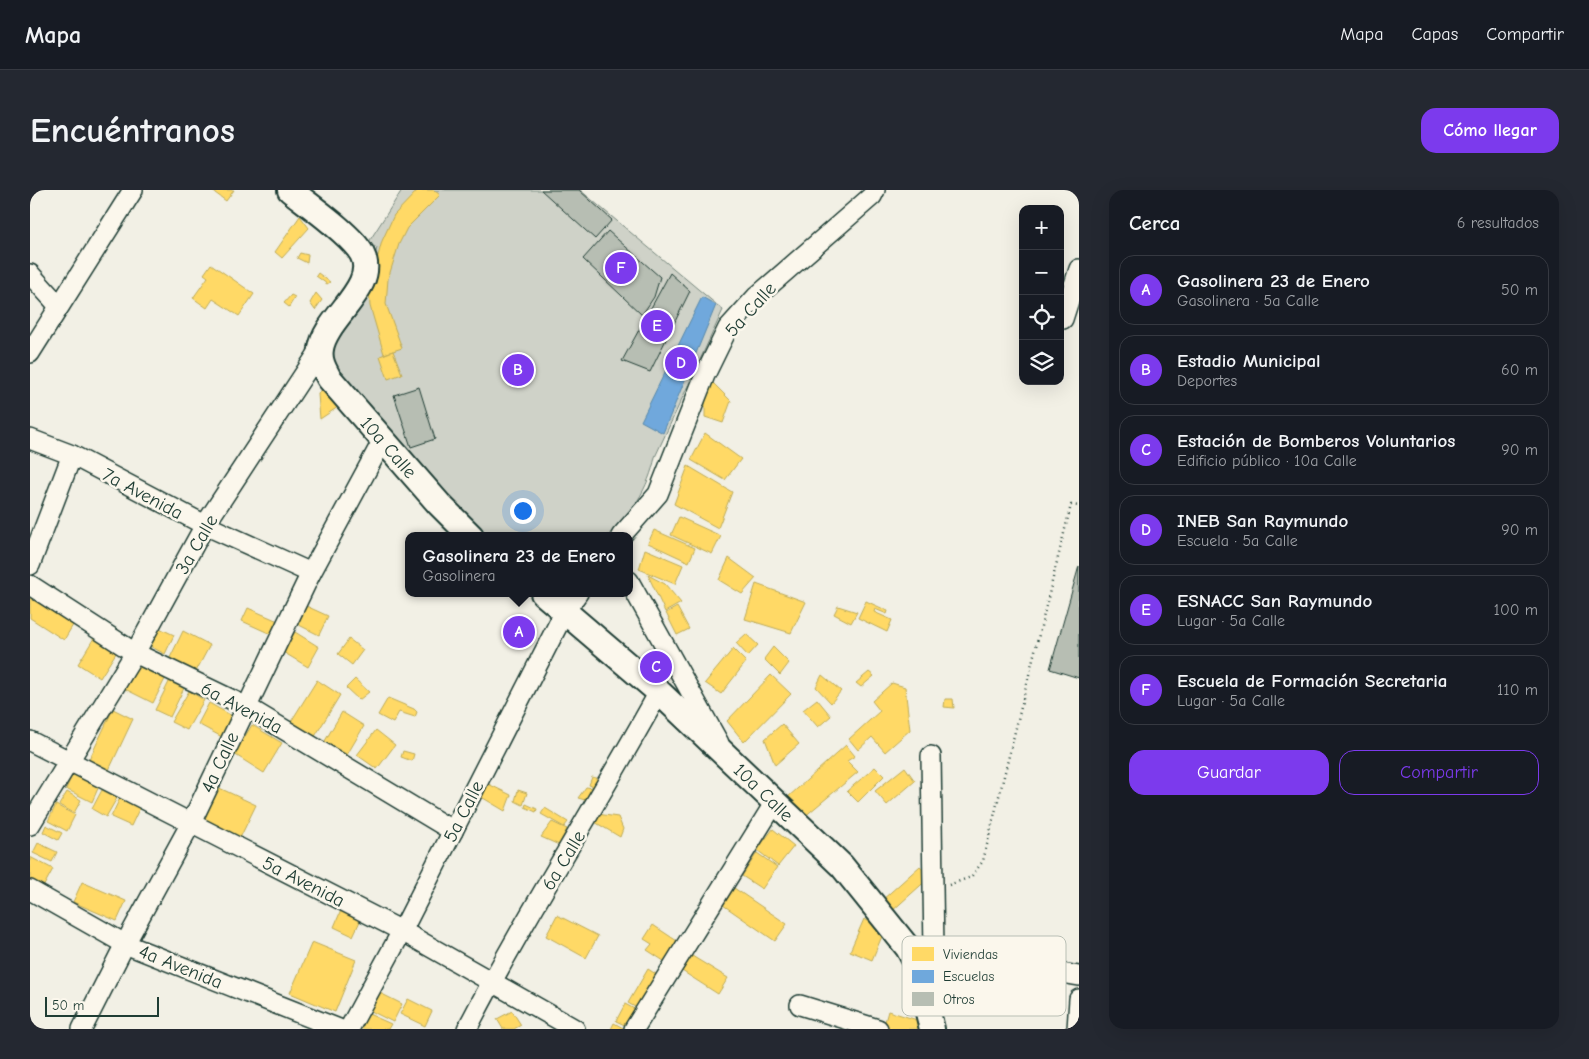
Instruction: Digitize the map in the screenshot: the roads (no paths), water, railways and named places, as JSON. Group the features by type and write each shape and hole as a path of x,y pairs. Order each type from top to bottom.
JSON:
{"main road":[{"name":"3a Calle","path":"290,190 353,243 362,255 366,266 356,294 330,325 320,350"},
{"name":"10a Calle","path":"320,350 322,364 329,378 438,504 468,532"},
{"name":"10a Calle","path":"555,597 572,602 659,692 848,872 902,941"},
{"name":"10a Calle","path":"931,1016 932,1029"}],"street":[{"path":"30,353 124,208 133,190"},
{"name":"5a Calle","path":"625,532 658,494 705,375 728,328 756,297 872,196 875,190"},
{"path":"1070,309 1079,269"},
{"path":"30,274 59,306"},
{"name":"3a Calle","path":"30,825 68,759 135,653 205,525 320,350"},
{"name":"7a Avenida","path":"30,439 72,455 205,525 311,573"},
{"name":"4a Calle","path":"82,1029 125,944 191,823 311,573 382,440"},
{"path":"30,564 72,455"},
{"name":"6a Avenida","path":"30,585 135,653 246,706 453,831"},
{"path":"633,588 724,753"},
{"name":"5a Calle","path":"348,1029 402,931 572,602"},
{"name":"6a Calle","path":"467,1029 491,981 621,761 659,692"},
{"name":"5a Avenida","path":"30,742 68,759 402,931 575,1029"},
{"path":"928,936 935,891 931,756"},
{"path":"634,1029 775,802"},
{"name":"4a Avenida","path":"30,890 125,944 339,1029"},
{"path":"1066,974 1079,976"},
{"path":"1077,1029 1079,998"},
{"path":"800,1005 878,1029"}],"place":[{"name":"Escuela de Formación Secretaria","path":"621,268"},
{"name":"ESNACC San Raymundo","path":"657,326"},
{"name":"INEB San Raymundo","path":"681,363"},
{"name":"Estadio Municipal","path":"518,370"},
{"name":"Gasolinera 23 de Enero","path":"519,632"},
{"name":"Estación de Bomberos Voluntarios","path":"656,667"}]}
